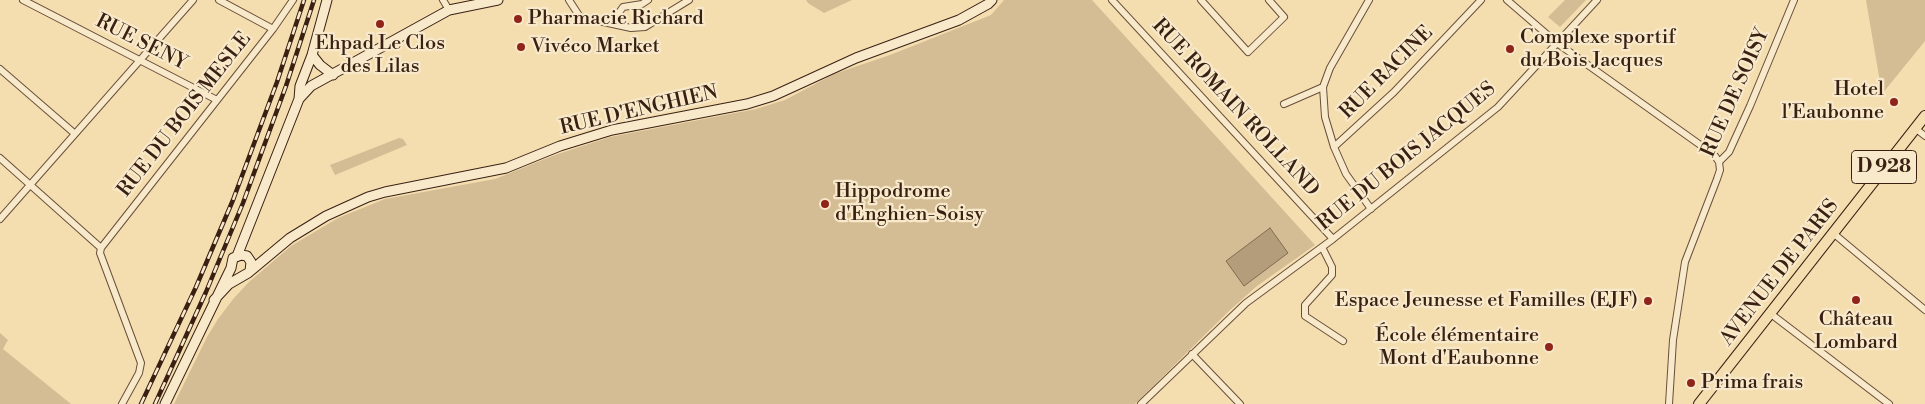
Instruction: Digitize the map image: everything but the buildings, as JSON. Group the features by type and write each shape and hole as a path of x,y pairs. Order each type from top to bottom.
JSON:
{"main road":[{"name":"AVENUE DE PARIS","path":"1700,404 1925,116"}],"street":[{"name":"RUE SENY","path":"22,0 217,100"},
{"path":"0,219 193,0"},
{"path":"219,0 273,29"},
{"name":"RUE DU BOIS MESLE","path":"101,248 273,29 293,0"},
{"path":"165,404 231,268 231,261 237,256 299,98 300,86 312,55 327,0"},
{"path":"443,0 449,10"},
{"path":"299,98 311,86 449,10 498,0"},
{"path":"569,0 580,17 631,28 645,27 689,0"},
{"path":"618,14 623,7 642,4 648,0"},
{"name":"RUE D'ENGHIEN","path":"214,300 229,284 290,238 338,210 368,197 506,168 529,160 550,149 612,130 747,104 773,96 856,58 959,20 992,0"},
{"name":"RUE ROMAIN ROLLAND","path":"1112,0 1333,239"},
{"path":"1201,0 1248,52 1284,17 1269,0"},
{"path":"1368,0 1330,68 1323,87 1325,117 1334,147 1346,174 1371,208"},
{"name":"RUE RACINE","path":"1334,147 1394,92 1481,0"},
{"path":"1507,0 1557,43 1706,149 1719,162"},
{"name":"RUE DU BOIS JACQUES","path":"1141,404 1246,303 1333,239 1498,107 1597,0"},
{"name":"RUE DE SOISY","path":"1670,404 1672,340 1685,262 1717,179 1720,170 1719,162 1729,152 1750,106 1793,0"},
{"path":"312,55 320,65 333,75"},
{"path":"0,69 74,133"},
{"path":"1284,104 1323,87"},
{"path":"1915,128 1925,136"},
{"path":"0,158 101,248 101,258 141,363 139,372 122,404"},
{"path":"1833,233 1925,310"},
{"path":"231,268 234,273 246,273 251,265 241,243"},
{"path":"1322,247 1332,267 1332,275 1305,306 1306,316 1343,341"},
{"path":"237,256 265,258"},
{"path":"1771,314 1889,404"},
{"path":"1192,354 1240,404"}],"shaded area":[{"path":"806,0 852,0 824,13"},
{"name":"Hippodrome d'Enghien-Soisy","path":"1004,0 1092,0 1315,245 1257,286 1135,404 174,404 207,337 234,298 249,282 291,246 338,218 385,199 495,179 555,155 610,137 756,109 785,100 834,74 890,55 991,15"},
{"path":"1565,0 1586,0 1560,27 1548,17"},
{"path":"1866,0 1925,0 1925,41 1882,94"},
{"path":"399,138 403,139 407,145 335,175 330,165"},
{"path":"1270,228 1288,253 1244,286 1226,261"},
{"path":"0,333 8,340 3,349 71,404 0,404"}],"railway":[{"path":"141,404 196,287 233,200 277,82 304,0"},
{"path":"155,404 206,292 243,203 286,86 314,0"}],"place":[{"name":"Pharmacie Richard","path":"518,19"},
{"name":"Ehpad Le Clos des Lilas","path":"380,24"},
{"name":"Vivéco Market","path":"521,47"},
{"name":"Complexe sportif du Bois Jacques","path":"1510,49"},
{"name":"Hotel l'Eaubonne","path":"1894,102"},
{"name":"Hippodrome d'Enghien-Soisy","path":"825,204"},
{"name":"Château Lombard","path":"1856,300"},
{"name":"Espace Jeunesse et Familles (EJF)","path":"1648,301"},
{"name":"École élémentaire Mont d'Eaubonne","path":"1549,347"},
{"name":"Prima frais","path":"1691,383"}]}
